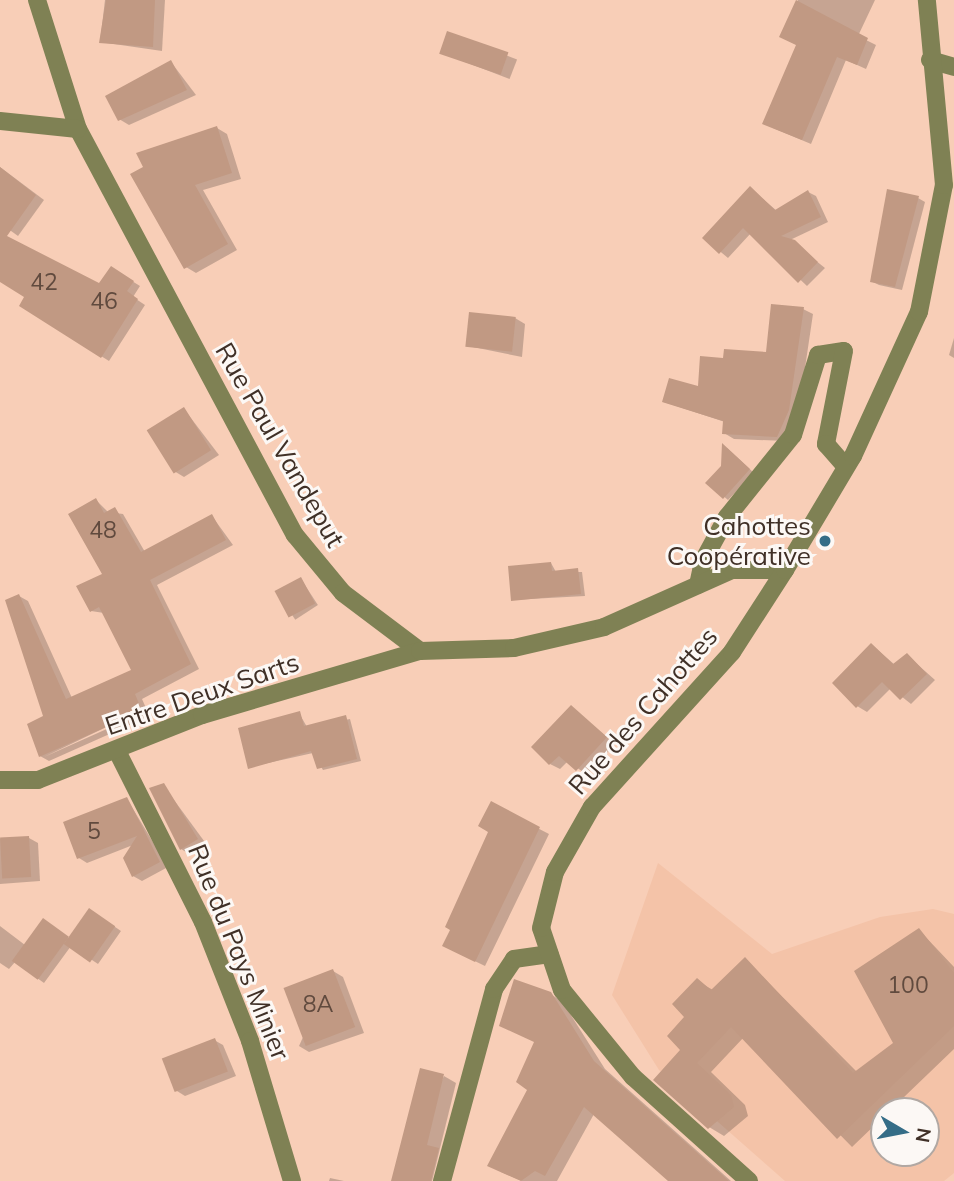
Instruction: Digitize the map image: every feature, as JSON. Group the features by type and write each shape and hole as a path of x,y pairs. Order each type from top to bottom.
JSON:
{"street":[{"name":"Rue Paul Vandeput","path":"37,0 78,129 295,535 343,593 420,651"},
{"name":"Rue des Cahottes","path":"742,1179 633,1077 562,990 541,928 555,872 592,807 732,652 785,570 846,467 922,299 944,185 930,60 927,0"},
{"path":"930,60 954,67"},
{"path":"0,121 78,129"},
{"name":"Rue des Cahottes","path":"698,585 727,517 793,435 818,355 844,351 826,444 846,467"},
{"path":"420,651 514,648 604,627 732,570 785,570"},
{"name":"Entre Deux Sarts","path":"0,780 38,780 202,716 420,651"},
{"name":"Rue du Pays Minier","path":"117,751 203,922 250,1041 292,1181"},
{"path":"442,1181 494,989 514,959 550,954"}],"shaded area":[{"path":"658,863 772,954 880,917 933,909 954,914 954,1173 944,1181 785,1181 659,1070 612,995"}],"building":[{"path":"106,0 155,0 153,47 99,43"},
{"path":"796,0 868,38 857,65 837,57 802,140 762,124 796,45 779,37"},
{"path":"447,31 508,52 501,75 439,54"},
{"path":"171,60 187,90 118,121 105,96"},
{"path":"217,126 232,173 195,185 228,244 184,269 130,174 143,167 136,153"},
{"path":"0,167 36,195 7,236 99,283 111,266 134,281 127,291 138,299 101,358 19,306 24,297 0,282"},
{"path":"750,186 775,210 808,190 821,217 781,236 795,240 818,262 798,283 743,228 719,254 702,238"},
{"path":"887,189 919,196 895,287 870,282"},
{"path":"771,304 804,307 789,410 777,437 722,434 723,421 662,402 669,378 698,386 700,356 723,358 724,349 766,352"},
{"path":"469,312 516,317 512,352 465,347"},
{"path":"184,407 211,450 174,474 147,430"},
{"path":"722,443 750,469 723,499 705,483 721,466"},
{"path":"96,498 104,513 115,507 141,552 212,514 226,540 150,580 191,664 135,694 142,711 39,757 27,724 43,716 5,600 19,594 66,699 131,670 99,607 90,612 76,586 102,574 68,514"},
{"path":"551,562 552,571 578,568 581,594 511,601 508,566"},
{"path":"301,577 315,603 289,618 275,591"},
{"path":"871,643 893,664 907,653 927,674 900,700 882,682 856,708 832,683"},
{"path":"571,705 607,737 576,771 559,756 549,765 531,747"},
{"path":"300,711 304,726 346,715 357,759 317,769 311,751 248,769 238,728"},
{"path":"164,783 198,839 180,850 149,788"},
{"path":"127,797 160,862 132,877 123,858 137,836 77,859 63,822"},
{"path":"491,801 540,827 475,962 442,946 450,930 445,927 488,832 478,826"},
{"path":"29,836 31,877 2,878 0,838"},
{"path":"89,908 115,926 90,962 64,944"},
{"path":"43,918 69,937 38,980 12,961"},
{"path":"919,928 954,973 954,1026 880,1097 870,1097 870,1107 837,1139 731,1027 697,1063 731,1095 734,1107 708,1129 653,1080 680,1050 667,1036 684,1017 672,1004 697,978 711,990 745,957 853,1073 893,1043 854,971"},
{"path":"333,969 355,1027 306,1046 284,988"},
{"path":"514,979 551,992 594,1061 729,1181 668,1181 584,1107 545,1176 535,1171 521,1181 487,1166 527,1090 516,1082 534,1042 499,1026"},
{"path":"215,1038 228,1072 175,1092 162,1058"},
{"path":"420,1068 444,1074 427,1145 439,1148 431,1181 391,1181"}],"place":[{"name":"Cahottes Coopérative","path":"825,541"}]}
